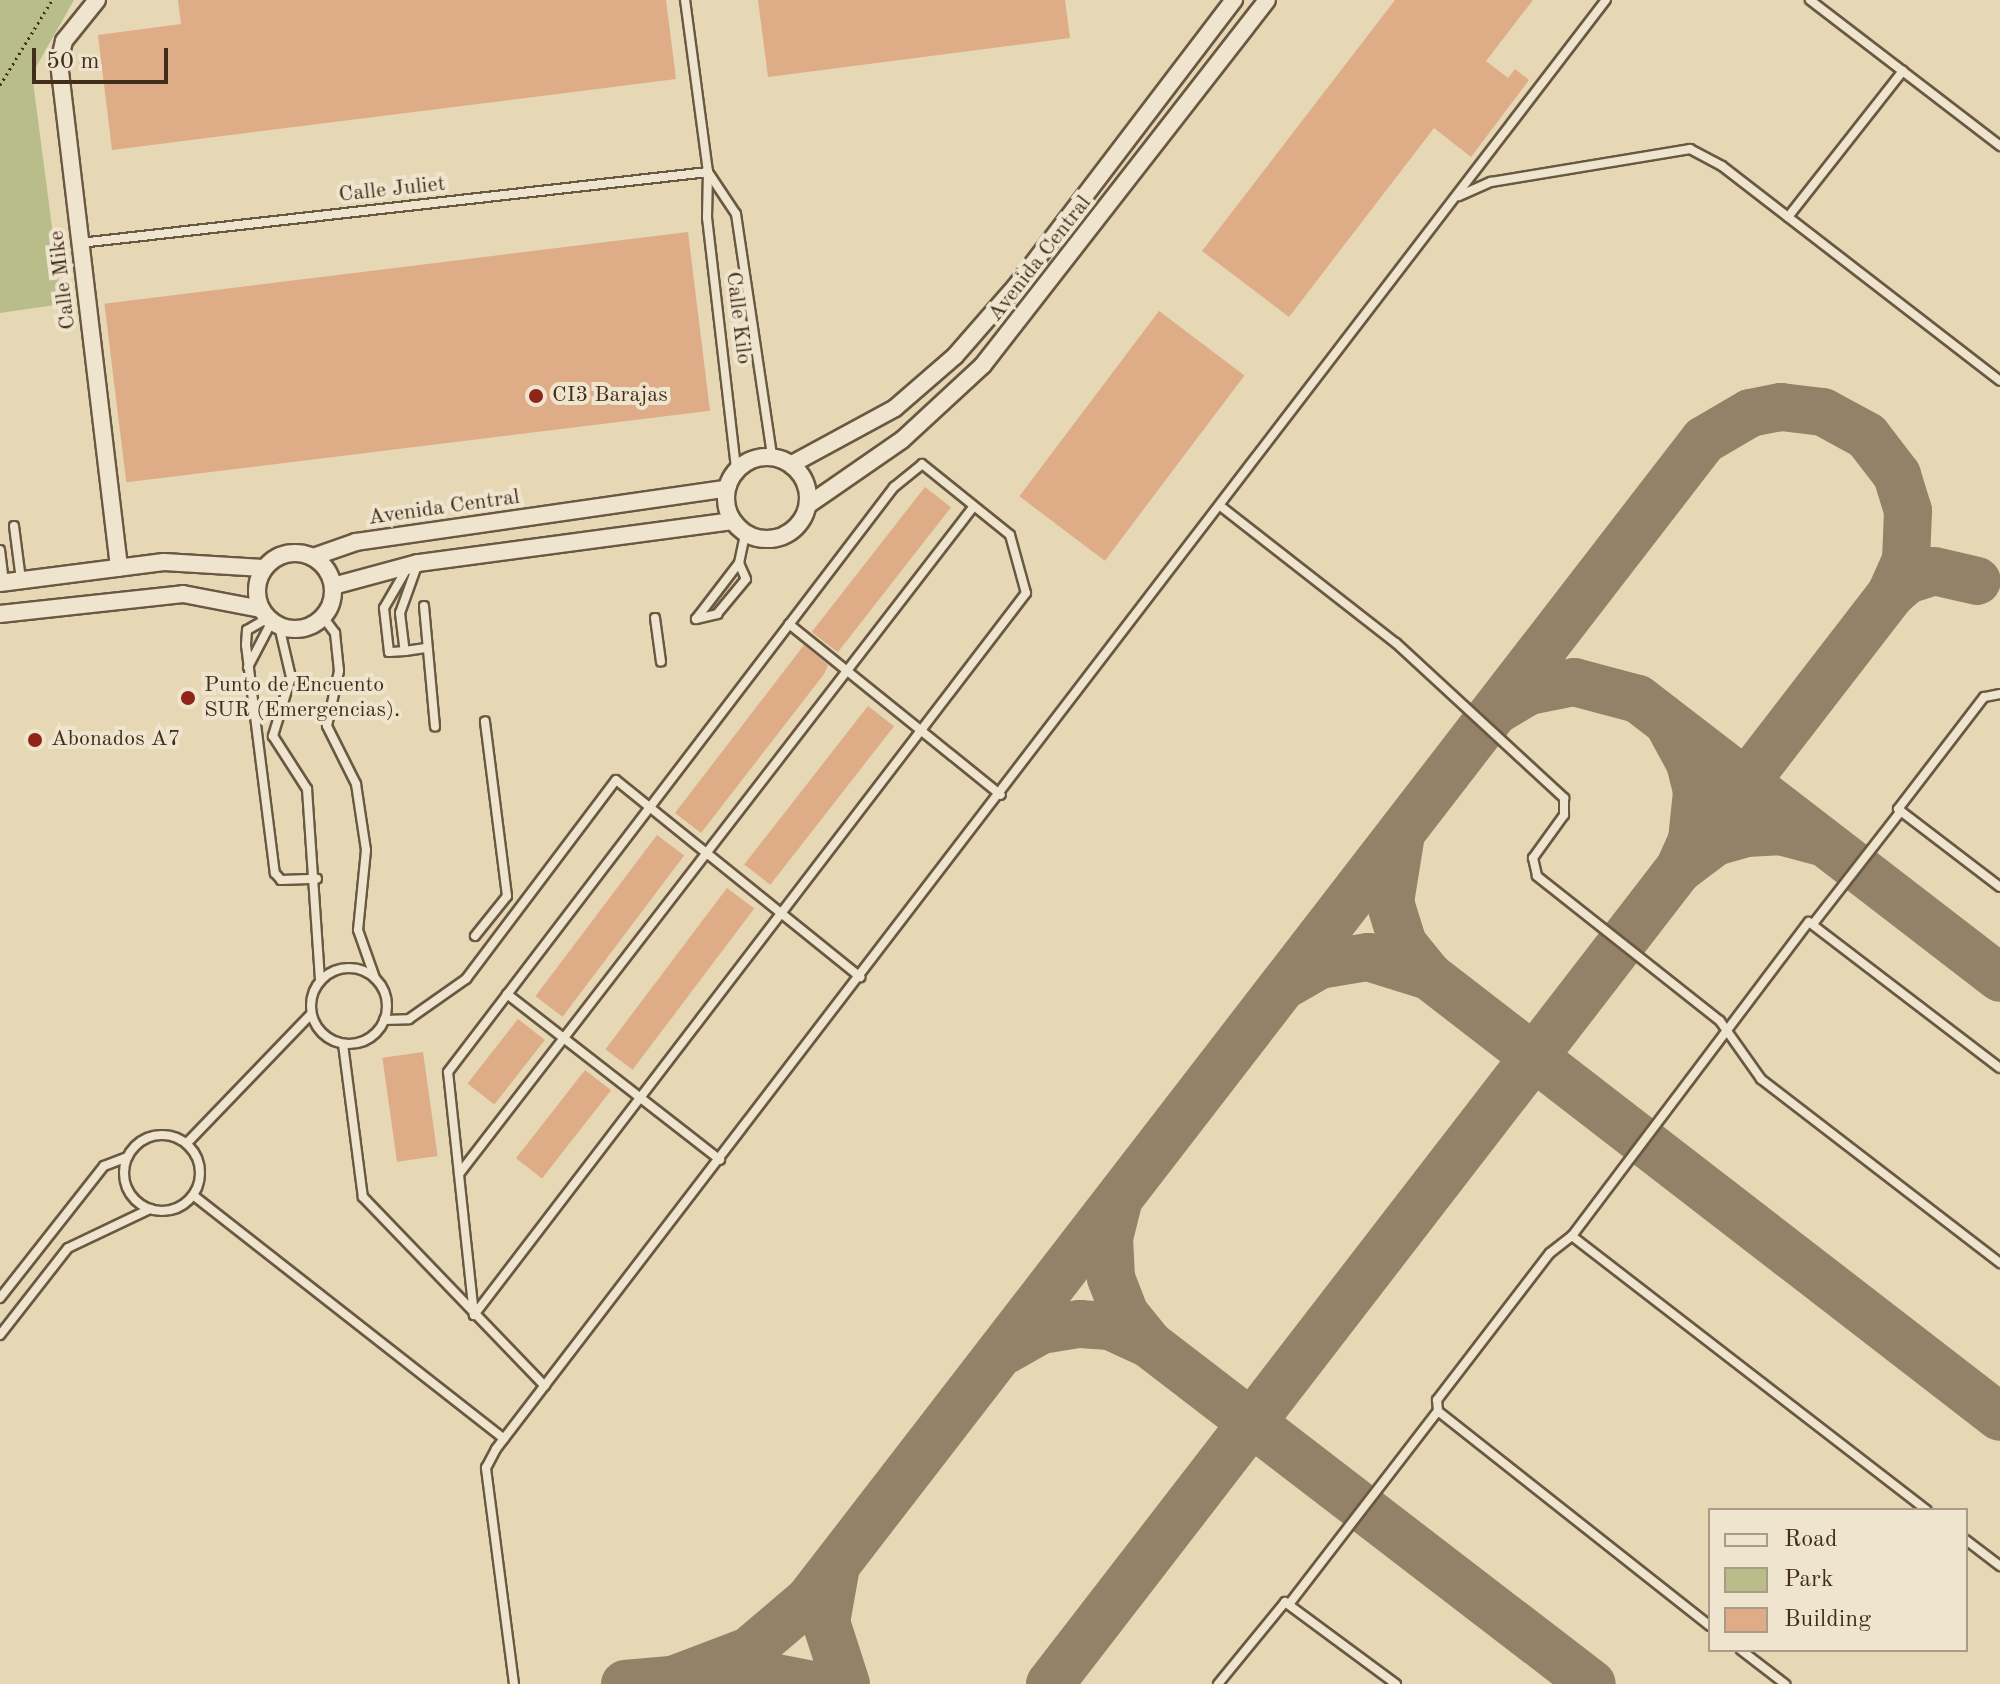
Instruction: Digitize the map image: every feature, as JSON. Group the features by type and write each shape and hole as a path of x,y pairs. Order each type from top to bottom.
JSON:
{"street":[{"name":"Calle Mike","path":"97,0 64,41 59,63 119,567"},
{"name":"Avenida Central","path":"792,464 895,408 955,356 1016,286 1234,0"},
{"name":"Avenida Central","path":"808,505 902,440 983,365 1267,0"},
{"path":"772,456 792,464 804,477 808,505 792,532 763,539 745,534 732,521 725,489 736,468 772,456"},
{"name":"Avenida Central","path":"313,557 356,542 725,489"},
{"path":"333,586 414,564 732,521"},
{"path":"270,619 257,581 263,568 277,556 313,557 333,586"},
{"path":"8,582 164,562 263,568"},
{"path":"0,614 183,594 270,619 310,626 323,617 333,586"}],"lane":[{"name":"Calle Kilo","path":"685,0 708,172 707,218 736,468"},
{"path":"514,1684 486,1468 504,1439 1223,508 1606,0"},
{"path":"1810,0 2000,146"},
{"path":"1788,217 1903,71"},
{"path":"1458,196 1491,182 1690,149 1788,217 2000,381"},
{"name":"Calle Juliet","path":"80,243 708,172"},
{"name":"Calle Kilo","path":"708,172 736,214 772,456"},
{"path":"922,464 1010,535 1026,593 474,1315 448,1072 894,487 922,464"},
{"path":"459,1174 974,506"},
{"path":"1223,508 1396,643 1564,798 1564,815 1533,858 1537,876 1704,1007 1761,1079 2000,1263"},
{"path":"8,582 14,526"},
{"path":"739,563 746,579 717,614 696,619 739,563 745,534"},
{"path":"0,550 8,582"},
{"path":"414,564 384,608 389,652 426,648"},
{"path":"405,651 401,601 416,580 414,564"},
{"path":"424,606 435,727"},
{"path":"311,1014 322,1034 343,1044 368,1039 384,1020 386,998 375,978 358,930 366,850 356,784 327,726 339,671 335,633 323,617"},
{"path":"655,618 661,662"},
{"path":"270,619 247,630 248,668 275,873 281,880 317,879"},
{"path":"248,668 270,619"},
{"path":"187,1143 311,1014 320,980 317,879 307,789 273,736 291,677 270,619"},
{"path":"789,624 1001,795"},
{"path":"1290,1603 1438,1411 1447,1387 1550,1253 1572,1236 1811,923 1901,811 1984,697 2000,694"},
{"path":"475,936 507,896 485,721"},
{"path":"384,1020 409,1019 466,979 616,780 860,977"},
{"path":"1901,811 2000,887"},
{"path":"1811,923 2000,1068"},
{"path":"320,980 341,969 375,978"},
{"path":"507,994 720,1160"},
{"path":"343,1044 363,1197 545,1386"},
{"path":"0,1298 104,1166 127,1157 154,1135 187,1143 199,1162 193,1195 174,1209 150,1209 68,1248 0,1335"},
{"path":"127,1157 130,1193 150,1209"},
{"path":"193,1195 504,1439"},
{"path":"1572,1236 1924,1508"},
{"path":"1438,1411 1708,1624"},
{"path":"1968,1542 2000,1566"},
{"path":"1218,1684 1280,1604 1290,1603 1396,1684"},
{"path":"1744,1652 1785,1684"}],"path":[{"path":"0,85 52,0"}],"green space":[{"path":"0,0 74,0 32,74 62,304 0,313"}],"building":[{"path":"178,0 666,0 676,79 112,150 98,35 181,24"},
{"path":"758,0 1065,0 1070,38 768,77"},
{"path":"1395,0 1533,0 1486,61 1508,78 1515,69 1529,80 1471,157 1434,128 1289,317 1202,251"},
{"path":"688,232 710,411 126,482 104,304"},
{"path":"1159,311 1244,375 1105,561 1019,496"},
{"path":"925,487 951,507 838,652 812,632"},
{"path":"804,645 828,665 824,674 701,833 675,813"},
{"path":"868,706 894,726 770,885 744,864"},
{"path":"657,835 684,855 563,1017 535,996"},
{"path":"727,888 754,908 633,1070 605,1049"},
{"path":"518,1019 545,1040 494,1105 468,1084"},
{"path":"423,1052 438,1156 397,1162 382,1058"},
{"path":"585,1070 611,1090 542,1179 516,1158"}],"taxiway":[{"path":"678,1678 749,1651 809,1600 1704,440 1750,413 1781,407 1823,412 1867,436 1897,475 1908,511 1906,560 1891,594"},
{"path":"1050,1684 1891,594 1907,580 1934,571 1977,581"},
{"path":"1497,710 1529,691 1574,682 1638,699 2000,978"},
{"path":"1670,726 1690,763 1697,792 1692,840 1679,869 1715,842 1746,833 1780,831 1822,842"},
{"path":"1401,834 1390,902 1403,944 1429,976"},
{"path":"1285,985 1319,965 1368,957 1429,976 2000,1417"},
{"path":"1118,1202 1109,1238 1111,1278 1125,1314 1149,1344 1592,1684"},
{"path":"1006,1350 1041,1330 1080,1324 1110,1326 1149,1344"},
{"path":"836,1566 826,1622 846,1684"},
{"path":"625,1684 751,1673 808,1684"}],"place":[{"name":"CI3 Barajas","path":"536,396"},
{"name":"Punto de Encuento SUR (Emergencias).","path":"188,698"},
{"name":"Abonados A7","path":"35,740"}]}
